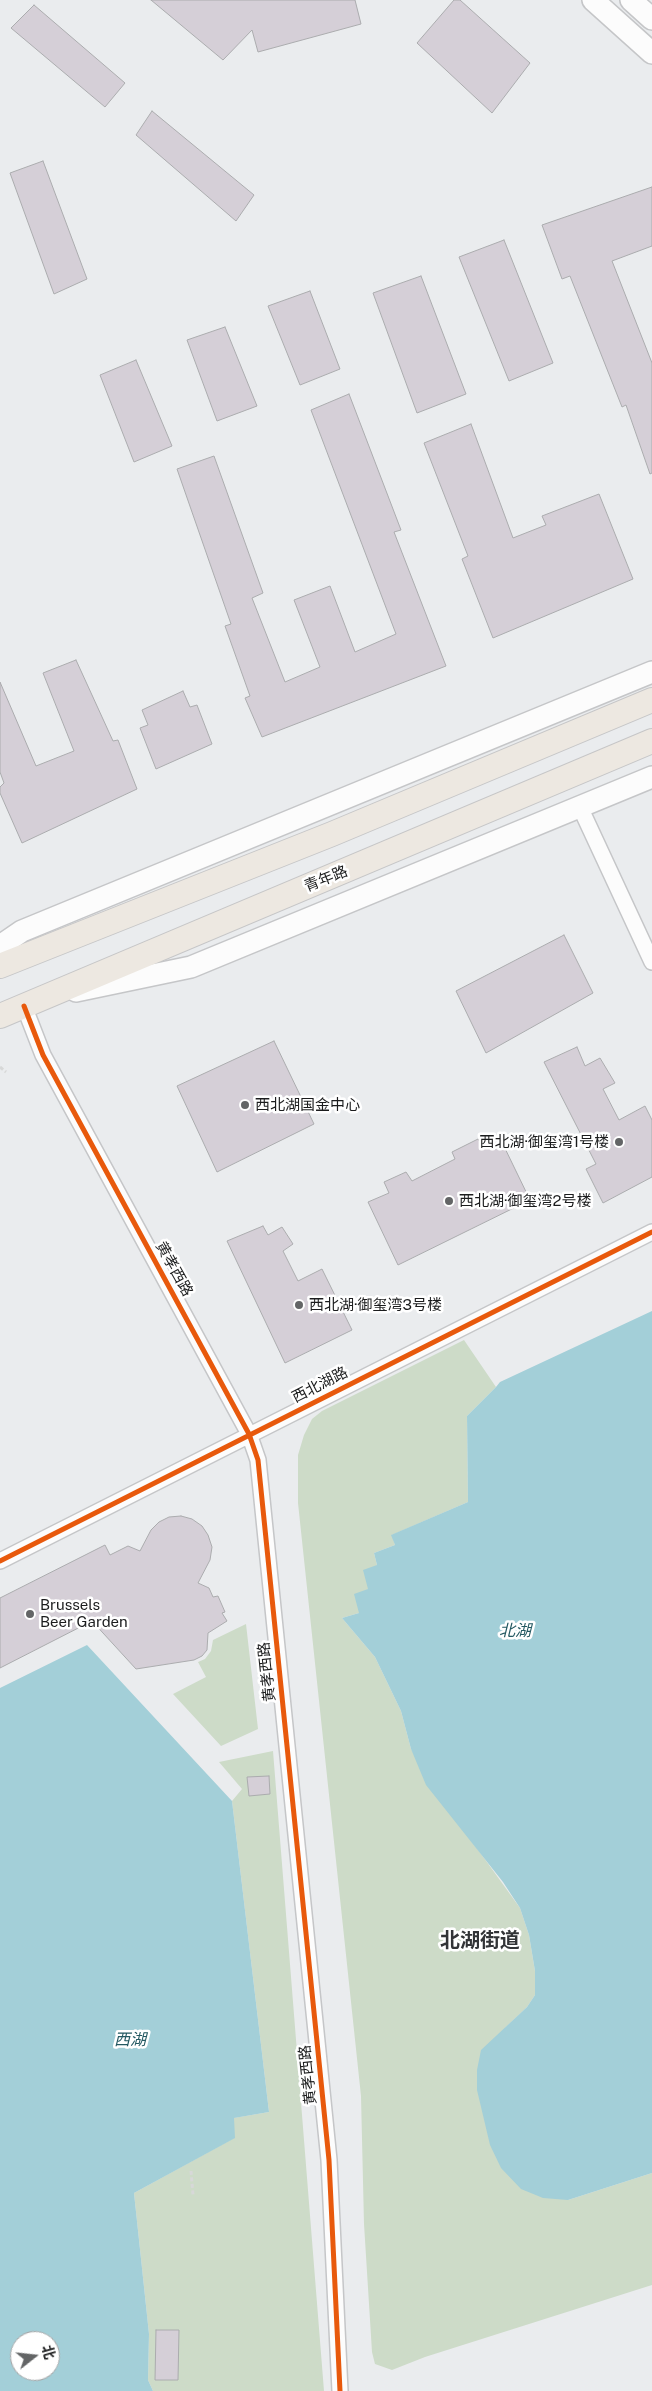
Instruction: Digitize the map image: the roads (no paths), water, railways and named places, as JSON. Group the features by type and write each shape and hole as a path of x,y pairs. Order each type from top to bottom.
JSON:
{"main road":[{"path":"594,0 652,53"},
{"path":"632,0 652,7"},
{"path":"632,0 652,19"},
{"path":"0,946 22,931 652,672"},
{"path":"0,966 332,834 652,700"},
{"name":"青年路","path":"0,1016 652,741"},
{"path":"33,1002 191,967 652,777"}],"street":[{"path":"580,807 652,962"},
{"name":"黄孝西路","path":"33,1002 43,1055 249,1434 258,1460 329,2160 340,2391"},
{"name":"西北湖路","path":"0,1561 652,1232"}],"water":[{"name":"北湖","path":"652,1311 652,2173 568,2200 543,2198 521,2189 501,2168 490,2145 477,2090 477,2070 481,2050 527,2007 535,1995 535,1971 529,1935 520,1908 503,1882 426,1785 411,1749 401,1711 375,1657 342,1618 359,1613 354,1594 368,1589 363,1570 377,1565 374,1553 395,1545 391,1535 468,1502 467,1416 500,1382"},
{"name":"西湖","path":"87,1645 232,1801 269,2112 234,2118 235,2138 134,2193 149,2334 148,2380 153,2391 0,2391 0,1688"}],"place":[{"name":"西北湖国金中心","path":"245,1105"},
{"name":"西北湖·御玺湾1号楼","path":"619,1142"},
{"name":"西北湖·御玺湾2号楼","path":"449,1201"},
{"name":"西北湖·御玺湾3号楼","path":"299,1305"},
{"name":"Brussels Beer Garden","path":"30,1614"}],"district":[{"name":"北湖街道","path":"480,1941"}]}
